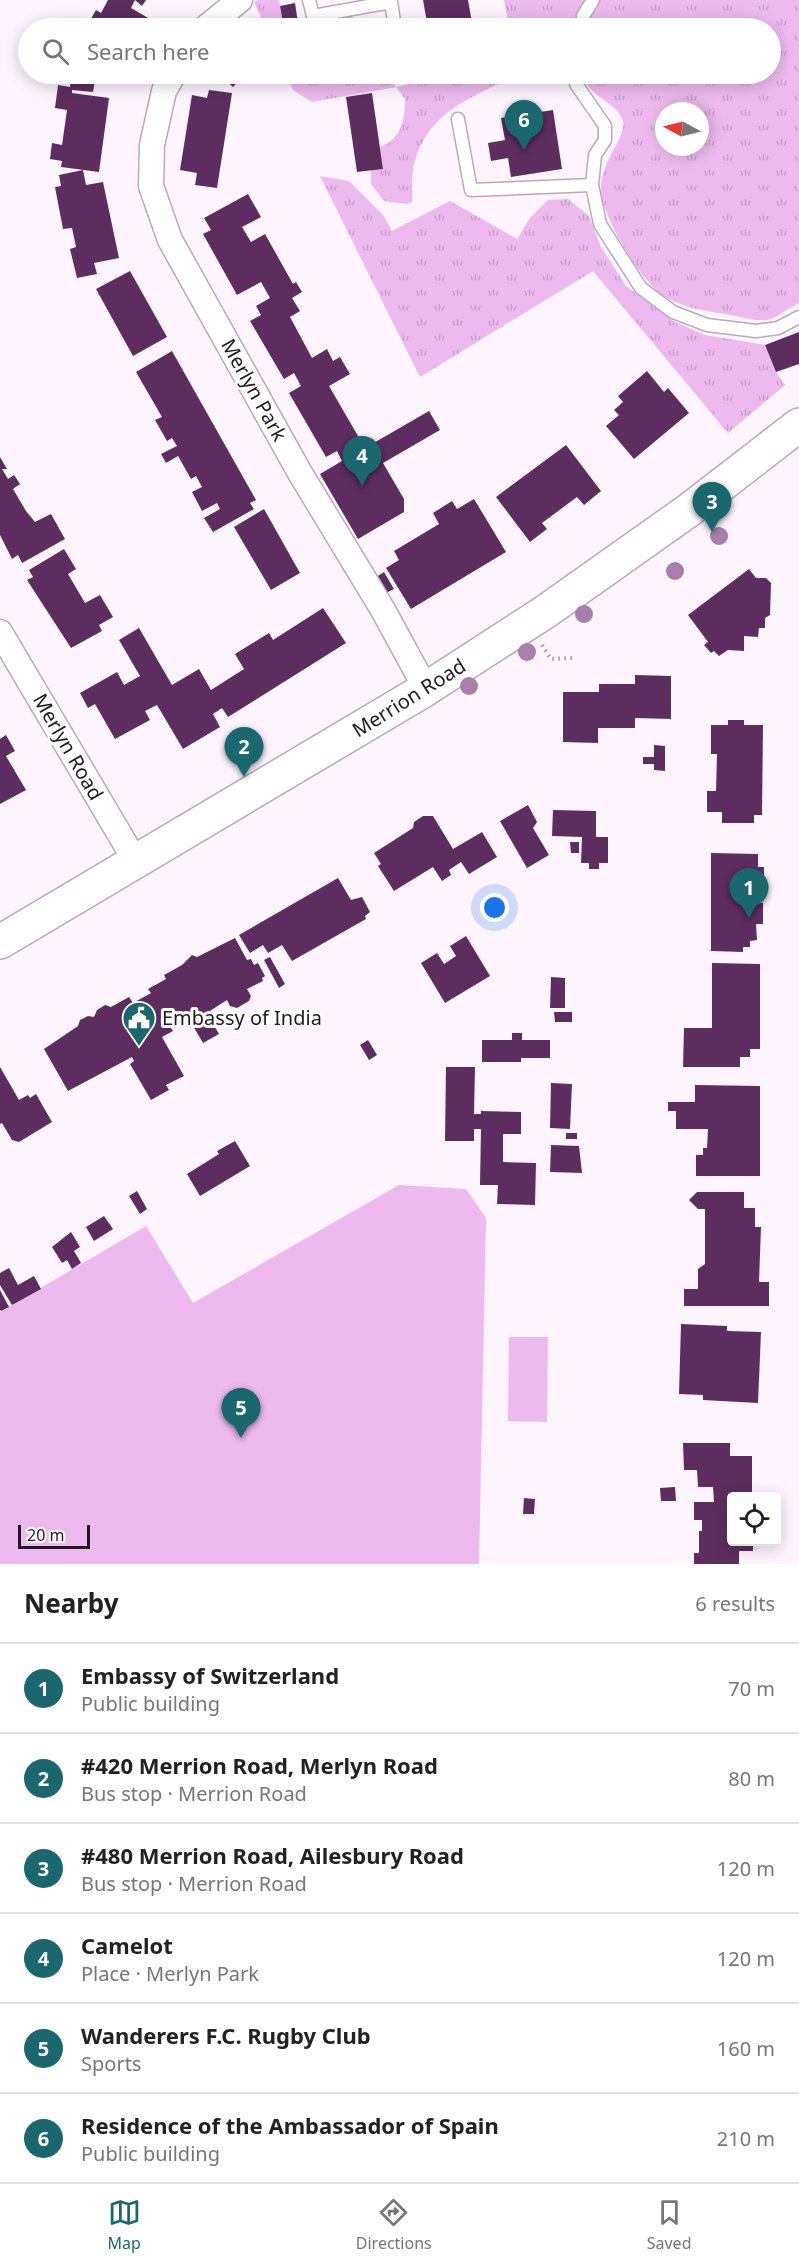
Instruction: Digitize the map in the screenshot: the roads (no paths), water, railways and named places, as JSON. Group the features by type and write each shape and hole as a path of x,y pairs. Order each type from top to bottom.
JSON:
{"main road":[{"name":"Merrion Road","path":"0,942 426,689 545,612 763,455 799,424"},
{"path":"763,455 799,451"}],"street":[{"path":"218,18 240,0"},
{"name":"Merlyn Park","path":"168,84 164,91 152,145 151,186 170,240 300,473 426,689"},
{"name":"Merlyn Road","path":"2,640 135,862"}],"lane":[{"path":"309,0 313,16 391,2 393,18"},
{"path":"583,18 593,0"},
{"path":"576,84 605,126 605,140 595,155 592,185 600,224 641,288 673,312 706,325 756,332 778,328 799,317"},
{"path":"458,120 471,190 592,185"}],"place":[{"name":"Residence of the Ambassador of Spain","path":"524,150"},
{"name":"Camelot","path":"362,486"},
{"name":"#480 Merrion Road, Ailesbury Road","path":"712,532"},
{"name":"#420 Merrion Road, Merlyn Road","path":"244,777"},
{"name":"Embassy of Switzerland","path":"749,918"},
{"name":"Embassy of India","path":"139,1047"},
{"name":"Wanderers F.C. Rugby Club","path":"241,1438"}]}
